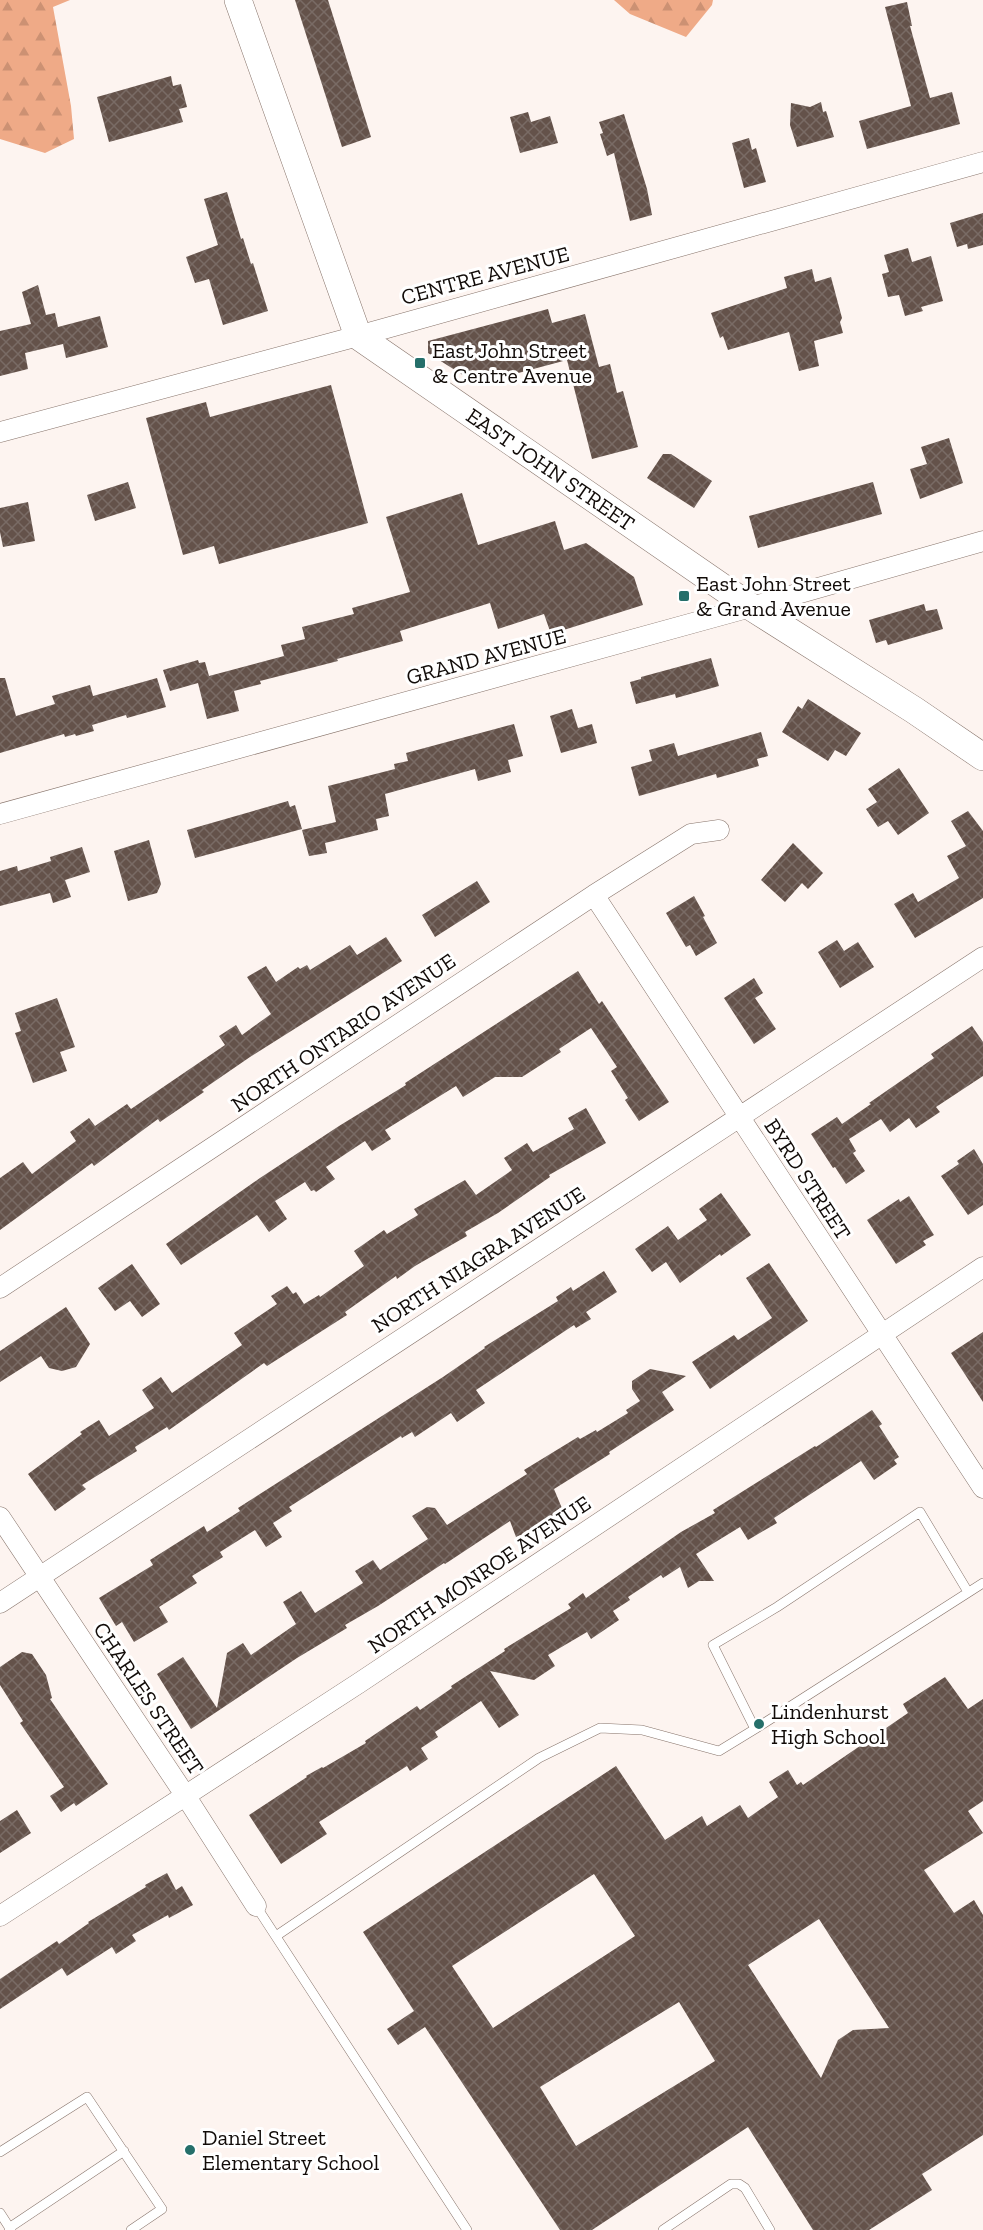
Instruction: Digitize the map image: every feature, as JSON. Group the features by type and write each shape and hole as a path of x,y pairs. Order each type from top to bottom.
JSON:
{"street":[{"path":"238,0 358,336"},
{"name":"CENTRE AVENUE","path":"0,432 358,336 983,162"},
{"name":"EAST JOHN STREET","path":"358,336 752,607 914,710 983,757"},
{"name":"GRAND AVENUE","path":"0,814 983,541"},
{"name":"NORTH ONTARIO AVENUE","path":"0,1288 594,895 691,834 719,830"},
{"name":"BYRD STREET","path":"594,895 983,1488"},
{"name":"NORTH NIAGRA AVENUE","path":"0,1603 983,957"},
{"name":"NORTH MONROE AVENUE","path":"0,1916 369,1676 983,1267"},
{"name":"CHARLES STREET","path":"0,1517 256,1906"}],"lane":[{"path":"755,1730 713,1645 777,1607 920,1512 968,1592"},
{"path":"276,1936 539,1758 600,1728 642,1730 719,1751 983,1583"},
{"path":"256,1906 467,2230"},
{"path":"0,2152 87,2097 162,2209 131,2230"},
{"path":"0,2213 10,2229 123,2151"},
{"path":"663,2230 731,2184 739,2184 745,2188 770,2230"}],"green space":[{"path":"0,0 70,0 53,7 71,106 74,139 45,153 0,139"},
{"path":"614,0 713,0 712,5 686,37 630,14"}],"building":[{"path":"295,0 328,0 371,137 342,147"},
{"path":"907,2 912,26 910,26 930,98 952,92 960,124 867,149 859,121 911,106 885,7"},
{"path":"171,76 173,86 181,84 187,107 179,109 183,122 109,142 97,97"},
{"path":"821,102 834,137 797,147 790,125 791,103 810,107"},
{"path":"528,112 531,122 550,116 558,143 520,153 510,117"},
{"path":"624,114 647,189 652,215 630,221 614,153 607,156 599,122"},
{"path":"749,138 752,150 756,148 766,182 744,188 732,143"},
{"path":"227,192 241,239 243,238 251,264 253,263 268,311 223,325 209,279 195,283 186,257 218,245 204,199"},
{"path":"983,213 983,245 968,249 967,244 957,247 950,223"},
{"path":"908,248 912,262 931,256 943,301 921,307 923,311 905,316 899,295 888,297 882,274 889,272 884,255"},
{"path":"812,269 815,282 831,277 842,318 840,322 843,333 814,341 819,366 799,371 789,332 728,350 723,336 720,338 711,313 787,288 784,277"},
{"path":"38,285 46,315 55,313 58,327 100,316 108,347 66,358 63,344 25,353 28,369 0,376 0,331 31,324 22,292"},
{"path":"548,309 552,323 585,314 599,367 610,364 617,393 623,391 638,447 592,459 567,360 477,384 428,353 428,341"},
{"path":"331,385 368,523 219,564 214,546 183,555 146,418 206,402 210,417"},
{"path":"949,438 963,483 920,499 910,469 927,464 921,447"},
{"path":"663,454 671,454 712,481 694,508 647,478"},
{"path":"128,482 136,508 95,521 87,495"},
{"path":"873,482 882,514 758,548 749,516"},
{"path":"462,493 478,545 555,521 564,550 586,543 634,577 643,605 551,634 544,614 498,629 490,603 400,631 403,641 260,681 261,684 234,691 239,711 207,719 198,683 170,691 163,670 198,660 199,663 205,662 209,676 284,656 281,645 305,639 302,627 354,614 352,608 410,592 386,517"},
{"path":"28,502 35,541 3,547 0,532 0,508"},
{"path":"924,604 926,611 937,609 943,629 888,645 886,640 876,643 869,620"},
{"path":"711,658 719,686 676,698 675,694 636,704 630,682"},
{"path":"0,678 5,678 16,716 55,704 52,696 90,685 93,696 157,678 166,707 92,725 94,731 76,736 75,734 65,737 64,734 0,753"},
{"path":"808,699 861,733 846,756 835,750 828,761 782,732 798,706 802,709"},
{"path":"572,709 578,728 592,724 597,743 561,753 550,716"},
{"path":"514,724 523,756 508,760 511,772 478,781 475,769 385,794 389,816 376,819 378,830 325,843 327,853 309,856 302,830 336,822 328,786 395,769 394,764 408,761 406,753"},
{"path":"761,732 768,756 757,759 759,766 717,778 716,774 639,796 631,767 652,761 649,750 674,743 678,756"},
{"path":"899,768 929,813 898,835 888,821 878,827 866,809 877,802 868,789"},
{"path":"288,801 290,807 295,805 302,829 195,858 187,830"},
{"path":"968,811 983,831 983,898 915,938 894,904 913,893 918,902 959,878 947,856 966,846 951,821"},
{"path":"149,840 161,884 157,893 128,901 114,851"},
{"path":"793,843 823,873 808,889 802,883 785,902 761,880"},
{"path":"82,847 90,872 65,880 71,897 53,903 50,893 0,906 0,871 17,866 18,871 51,861 50,857"},
{"path":"477,881 490,902 435,937 422,915"},
{"path":"694,896 717,943 696,956 690,945 686,947 666,913"},
{"path":"386,937 402,961 250,1057 160,1122 158,1119 94,1166 92,1163 0,1230 0,1178 23,1162 32,1174 76,1141 70,1132 89,1118 95,1126 127,1104 131,1109 225,1045 219,1036 236,1025 242,1035 271,1014 247,977 266,966 276,982 298,967 300,969 307,965 310,970 350,945 357,955"},
{"path":"837,940 844,951 858,942 874,967 840,988 818,952"},
{"path":"578,971 599,1004 602,1001 669,1102 639,1121 625,1100 628,1098 611,1071 617,1067 591,1028 559,1049 561,1052 522,1077 495,1077 463,1097 456,1086 385,1130 391,1139 372,1151 365,1141 326,1167 335,1179 316,1192 311,1191 305,1182 275,1201 287,1219 269,1232 257,1215 181,1265 166,1244 260,1178"},
{"path":"754,978 763,993 755,998 776,1029 754,1044 724,998"},
{"path":"57,998 75,1047 60,1052 67,1071 33,1083 15,1033 21,1031 15,1013"},
{"path":"972,1026 983,1042 983,1076 936,1107 940,1112 916,1128 909,1118 890,1132 881,1119 849,1139 856,1151 853,1153 865,1171 846,1184 811,1134 837,1117 842,1124 934,1058 931,1054"},
{"path":"586,1108 606,1143 549,1175 550,1177 498,1213 465,1232 467,1236 397,1279 396,1276 345,1312 347,1315 267,1366 264,1363 169,1430 167,1427 135,1447 137,1451 82,1485 86,1489 55,1511 28,1474 82,1434 80,1432 99,1420 109,1436 154,1408 142,1390 161,1377 172,1393 242,1345 234,1333 277,1304 271,1296 287,1286 293,1294 296,1292 304,1304 319,1295 320,1297 364,1266 354,1251 384,1230 387,1234 418,1215 414,1209 465,1180 476,1195 512,1170 504,1158 527,1143 533,1152 574,1129 568,1118"},
{"path":"974,1149 983,1164 983,1205 968,1215 941,1176 959,1164 957,1161"},
{"path":"721,1193 751,1235 680,1283 666,1262 652,1272 635,1249 668,1226 678,1240 707,1220 699,1209"},
{"path":"909,1196 934,1235 923,1241 926,1245 896,1264 867,1220 899,1199 900,1202"},
{"path":"769,1263 808,1321 710,1389 692,1362 734,1335 738,1340 772,1318 746,1278"},
{"path":"132,1264 160,1304 142,1317 130,1301 115,1311 98,1288"},
{"path":"604,1271 617,1292 586,1312 591,1319 576,1328 574,1325 476,1390 485,1403 457,1422 451,1413 415,1437 412,1432 402,1438 401,1436 289,1507 292,1511 273,1523 282,1537 266,1547 255,1530 220,1552 223,1557 192,1576 197,1583 159,1607 168,1622 134,1642 122,1622 116,1626 99,1598 153,1565 150,1560 204,1526 207,1532 240,1511 238,1508 558,1301 556,1297 571,1287 573,1291"},
{"path":"66,1307 90,1344 76,1367 62,1371 49,1368 41,1356 0,1382 0,1351"},
{"path":"983,1332 983,1402 951,1353"},
{"path":"650,1369 686,1376 662,1392 674,1410 554,1489 566,1518 516,1537 510,1521 345,1625 347,1628 297,1658 191,1729 157,1674 183,1657 217,1708 227,1653 243,1643 251,1655 296,1624 283,1602 301,1591 315,1613 363,1583 355,1571 373,1560 380,1570 428,1539 412,1516 427,1507 435,1508 447,1525 527,1474 524,1470 578,1437 580,1439 596,1430 597,1432 628,1413 626,1410 640,1401 632,1389 632,1381"},
{"path":"872,1410 882,1424 879,1426 899,1457 894,1460 897,1464 874,1480 861,1461 774,1518 777,1523 748,1540 740,1527 696,1554 714,1581 699,1581 688,1588 680,1567 663,1578 661,1575 628,1597 630,1600 613,1611 619,1620 591,1639 587,1632 548,1655 555,1666 534,1680 490,1671 519,1715 499,1728 481,1701 435,1732 438,1737 421,1748 428,1759 410,1771 407,1766 319,1822 327,1834 281,1864 249,1815 306,1776 366,1743 365,1741 417,1706 420,1710 452,1688 451,1686 505,1651 504,1649 571,1608 568,1604 583,1593 586,1598 681,1532 715,1513 713,1510"},
{"path":"22,1652 32,1654 46,1675 52,1698 50,1699 108,1784 76,1806 74,1803 61,1812 50,1796 64,1787 20,1723 23,1721 0,1685 0,1667"},
{"path":"945,1677 968,1709 983,1699 983,1801 968,1811 983,1833 924,1870 954,1913 974,1900 983,1915 983,2135 922,2174 932,2190 869,2230 813,2230 748,2127 592,2230 560,2230 425,2027 398,2045 387,2029 414,2011 363,1932 616,1766 665,1840 702,1816 707,1826 740,1805 748,1818 778,1797 769,1782 788,1770 797,1785 801,1782 803,1785 908,1713 903,1704","holes":["594,1874 635,1936 493,2028 452,1966","819,1919 889,2028 853,2030 838,2040 821,2078 748,1965","679,2002 715,2061 576,2146 540,2087"]},
{"path":"17,1810 31,1833 0,1853 0,1821"},
{"path":"167,1873 176,1890 182,1886 193,1905 169,1918 168,1915 132,1935 136,1941 116,1954 112,1947 67,1976 62,1968 0,2009 0,1979 57,1941 59,1944 88,1922"}],"place":[{"name":"East John Street & Centre Avenue","path":"420,363"},
{"name":"East John Street & Grand Avenue","path":"684,596"},
{"name":"Lindenhurst High School","path":"759,1724"},
{"name":"Daniel Street Elementary School","path":"190,2150"}]}
